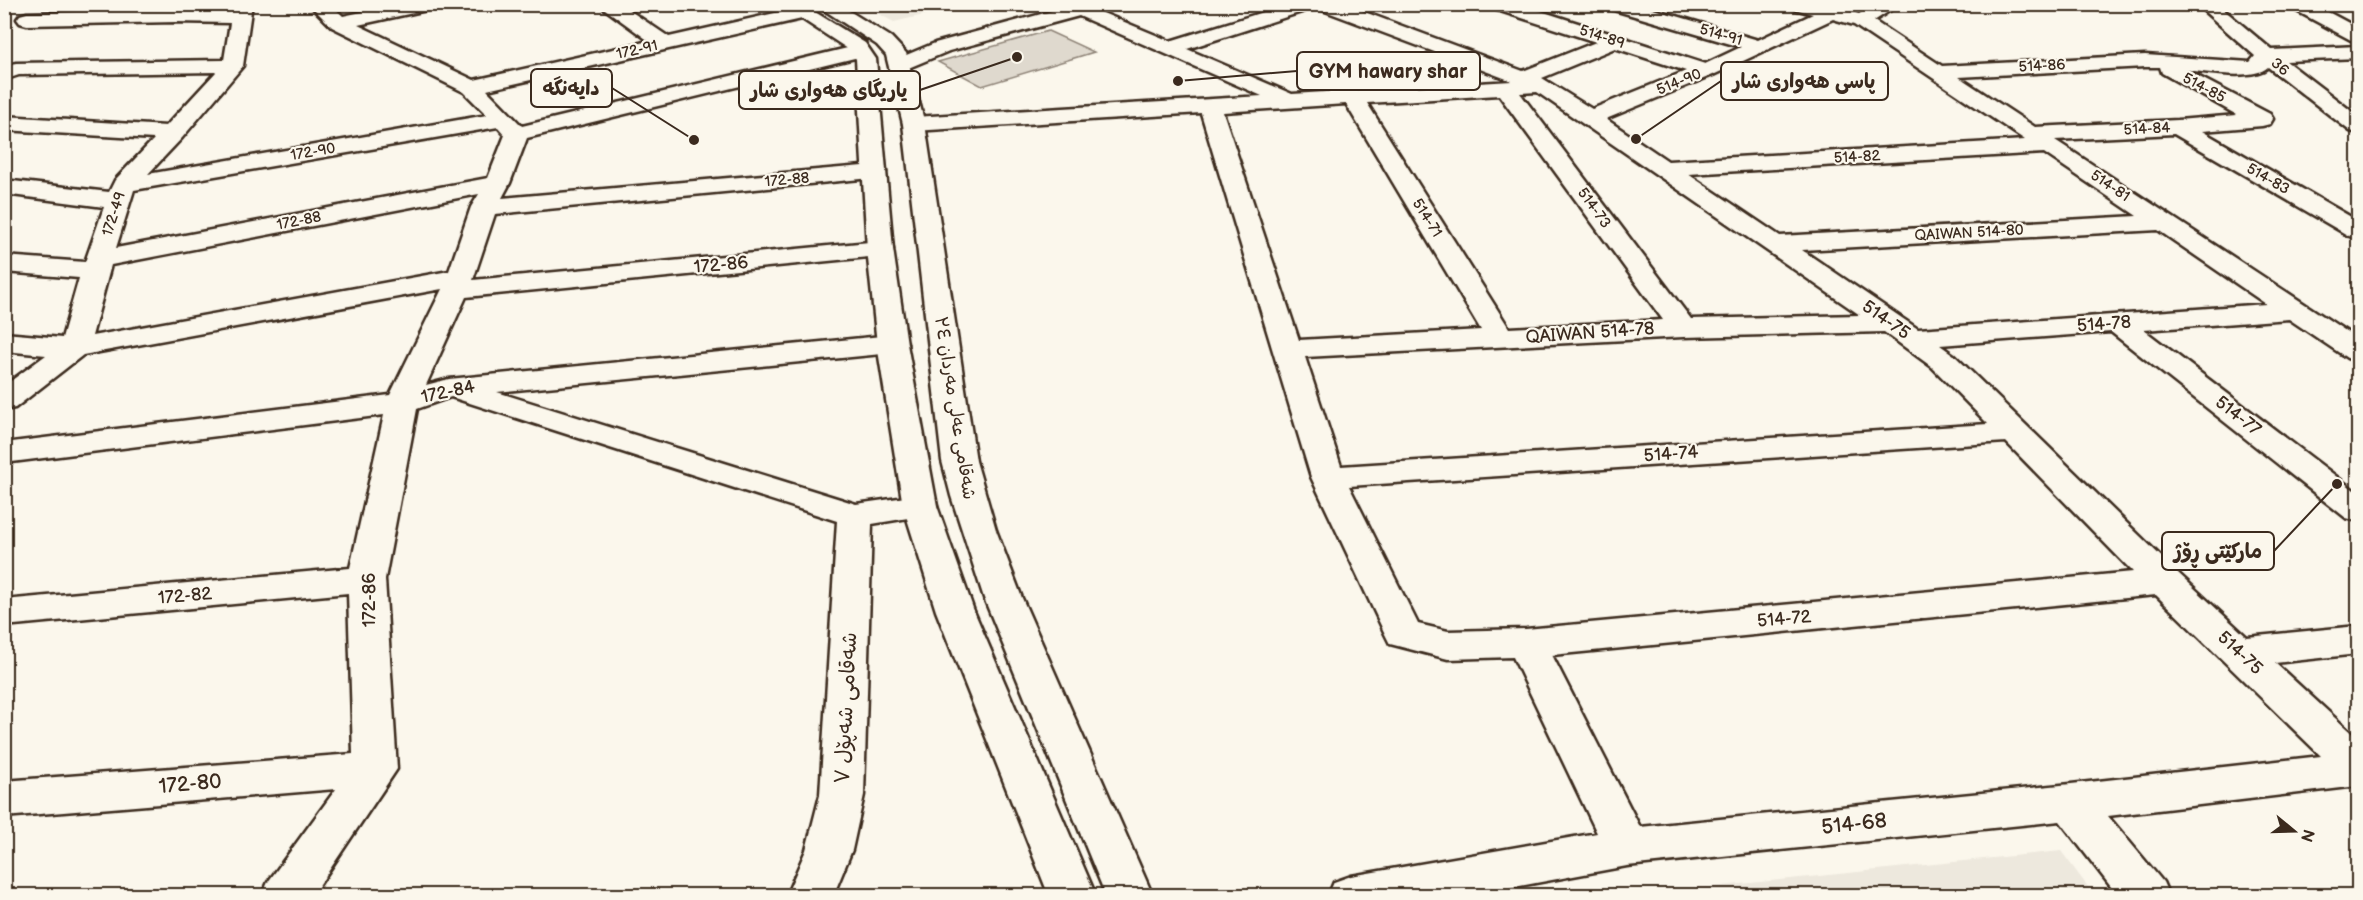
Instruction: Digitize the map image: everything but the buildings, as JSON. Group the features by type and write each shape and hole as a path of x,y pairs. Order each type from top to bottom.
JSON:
{"street":[{"path":"328,14 429,4"},
{"path":"606,4 665,43"},
{"path":"805,7 873,33 898,59 1101,4"},
{"path":"1168,48 1310,4"},
{"name":"514-75","path":"1324,4 1524,84 1591,117 1901,330 1943,361 2165,582 2358,765"},
{"name":"514-91","path":"1614,4 1758,46"},
{"name":"514-81","path":"1798,4 1861,21 2357,350"},
{"path":"1861,21 1891,4"},
{"name":"36","path":"2205,4 2295,79 2358,126"},
{"path":"2298,4 2358,36"},
{"name":"514-89","path":"1507,5 1706,71"},
{"path":"15,19 62,6"},
{"path":"805,7 858,47 866,59 880,249 892,344 920,506 955,611 1073,896"},
{"name":"172-91","path":"472,87 665,43 805,7"},
{"path":"1081,10 1292,101"},
{"path":"8,70 233,66 241,11 176,16 15,19"},
{"name":"514-90","path":"1591,117 1706,71 1831,13"},
{"path":"328,14 472,87 510,126"},
{"path":"914,124 1524,84 1616,41"},
{"name":"172-90","path":"4,187 121,193 510,126 860,51"},
{"path":"2267,56 2358,52"},
{"name":"514-86","path":"1939,72 2145,61 2168,61 2212,68 2255,68 2267,56"},
{"name":"شەقامی عەلی مەردان ٣٤","path":"898,59 914,124 959,460 969,503 983,549 1003,598 1130,896"},
{"name":"514-85","path":"2145,61 2164,66 2262,119"},
{"name":"172-49","path":"74,348 97,265 121,193 233,66"},
{"name":"514-73","path":"1524,84 1683,328"},
{"name":"514-71","path":"1353,97 1501,339"},
{"path":"1210,106 1290,349 1328,477"},
{"name":"514-84","path":"2041,140 2262,119"},
{"path":"4,123 174,133"},
{"name":"172-86","path":"375,769 366,579 402,403 458,284 491,195 510,126"},
{"name":"514-83","path":"2178,127 2358,231"},
{"name":"514-82","path":"1664,168 2041,140"},
{"name":"172-88","path":"4,264 97,265 491,195 920,174"},
{"name":"QAIWAN 514-80","path":"1775,244 2164,222"},
{"name":"172-86","path":"74,348 458,284 880,249"},
{"name":"514-78","path":"1901,330 2117,323 2296,310"},
{"name":"514-77","path":"2117,323 2358,510"},
{"name":"QAIWAN 514-78","path":"1290,349 1683,328 1901,330"},
{"path":"4,342 74,348"},
{"name":"172-84","path":"4,453 402,403 449,388 892,344"},
{"path":"8,398 74,348"},
{"path":"449,388 855,515 920,506"},
{"name":"514-74","path":"1328,477 2014,432"},
{"name":"514-72","path":"1328,477 1404,634 1448,645 1526,643 2165,582"},
{"name":"شەقامی شەپۆل ٧","path":"809,896 829,850 842,795 855,515"},
{"name":"172-82","path":"4,613 366,579"},
{"path":"2239,652 2358,640"},
{"path":"1526,643 1627,847"},
{"path":"285,896 375,769"},
{"name":"172-80","path":"4,799 375,769"},
{"name":"514-68","path":"1351,896 1627,847 2071,802 2358,769"},
{"path":"2071,802 2146,896"}],"shaded area":[{"path":"861,4 965,5 894,22"},
{"path":"1048,31 1094,52 982,86 938,62"},
{"path":"2061,851 2094,895 1634,895"}],"place":[{"name":"یاریگای هەواری شار","path":"1017,57"},
{"name":"GYM hawary shar","path":"1178,81"},
{"name":"پاسی هەواری شار","path":"1636,139"},
{"name":"دایەنگە","path":"694,140"},
{"name":"مارکێتی ڕۆژ","path":"2337,484"}]}
